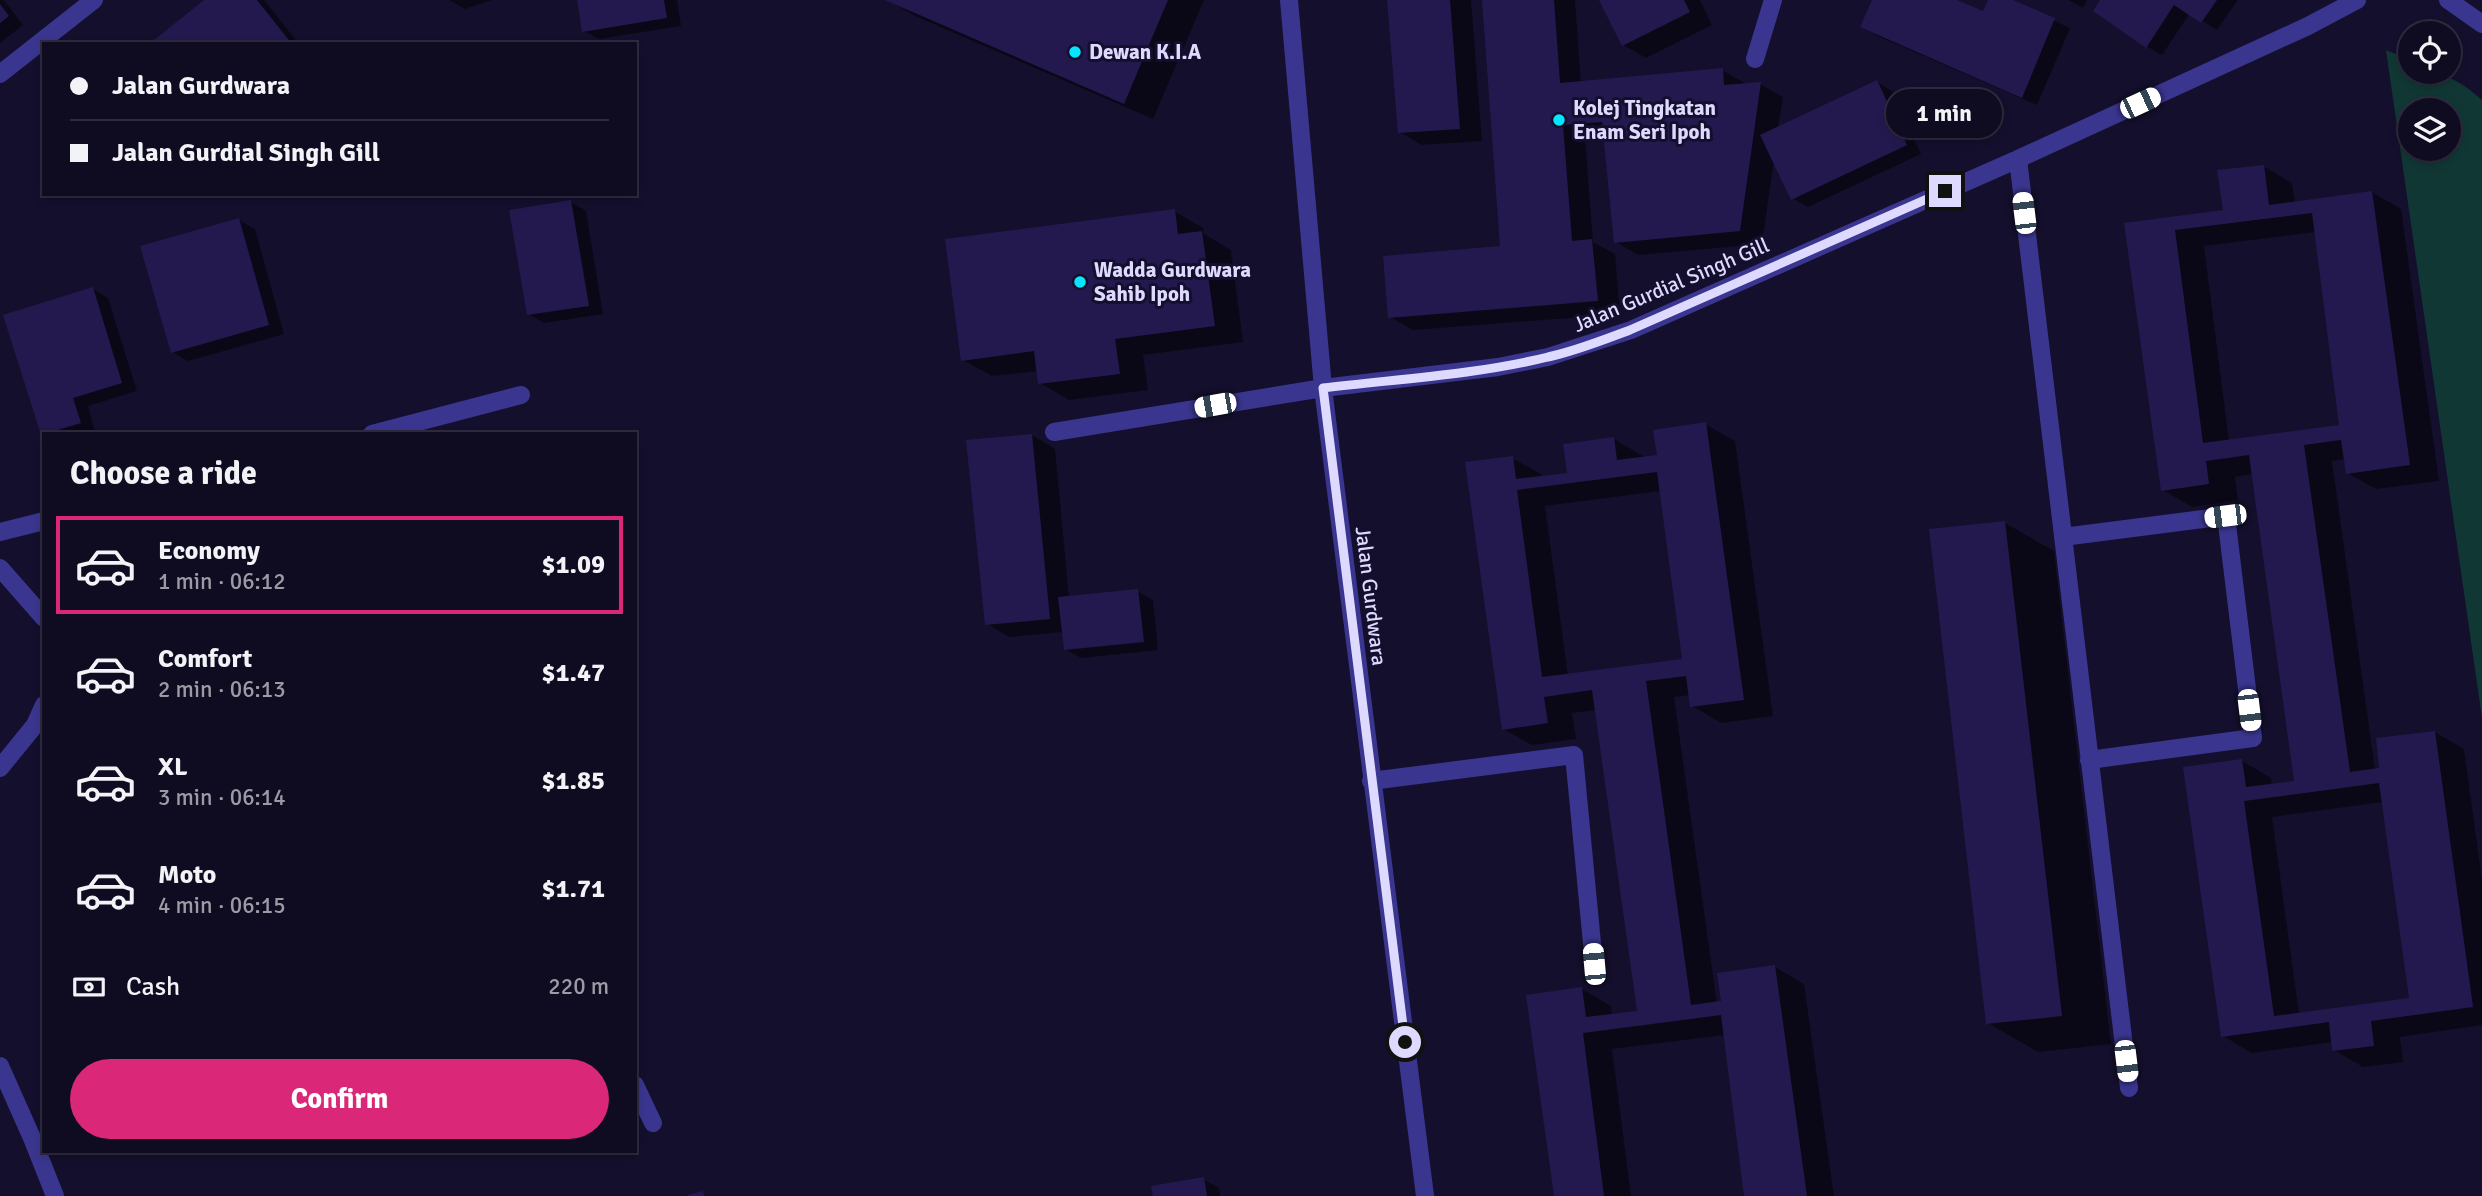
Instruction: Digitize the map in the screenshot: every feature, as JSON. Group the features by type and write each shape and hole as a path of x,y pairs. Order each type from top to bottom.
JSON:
{"street":[{"path":"0,74 94,0"},
{"name":"Jalan Gurdwara","path":"1289,0 1323,388 1425,1196"},
{"path":"1755,59 1773,0"},
{"name":"Jalan Gurdial Singh Gill","path":"1054,432 1323,388 1498,367 1548,358 1586,346 1630,330 2018,159 2308,26 2357,0"},
{"path":"2448,0 2482,24"},
{"path":"2018,159 2129,1088"},
{"path":"380,432 521,395"},
{"path":"2063,537 2225,516 2253,738 2089,760"},
{"path":"0,532 42,521"},
{"path":"0,568 42,616"},
{"path":"0,768 35,725 42,709"},
{"path":"1371,781 1574,755 1594,964"},
{"path":"0,1066 55,1196"},
{"path":"637,1089 653,1123"}],"green space":[{"path":"2386,50 2398,55 2398,84 2461,84 2482,100 2482,718 2402,161 2461,161 2461,98 2398,98 2398,134"}],"building":[{"path":"204,0 257,0 290,42 152,42"},
{"path":"577,0 664,0 667,18 582,32"},
{"name":"Dewan K.I.A","path":"885,0 1168,0 1124,104"},
{"path":"1387,0 1450,0 1460,129 1398,133"},
{"path":"1482,0 1554,0 1560,83 1723,68 1724,85 1761,82 1740,231 1614,243 1602,122 1563,125 1572,241 1592,239 1598,301 1388,318 1383,256 1500,246"},
{"path":"1599,0 1684,0 1690,12 1622,46"},
{"path":"1872,0 1957,0 1983,11 1988,0 2013,0 2055,18 2022,98 1860,27"},
{"path":"2100,0 2217,0 2201,23 2174,5 2146,48 2093,11"},
{"path":"0,4 9,16 0,23"},
{"path":"1877,80 1907,145 1791,200 1760,135"},
{"path":"2264,165 2269,205 2372,191 2410,465 2346,474 2341,440 2304,445 2350,772 2379,768 2376,738 2435,731 2473,1007 2371,1021 2374,1046 2332,1051 2329,1022 2221,1037 2183,767 2242,759 2246,787 2294,781 2249,455 2206,461 2209,484 2161,491 2124,223 2223,210 2217,170","holes":["2312,213 2339,425 2203,443 2175,230","2379,783 2409,998 2274,1016 2244,801"]},
{"path":"571,200 589,306 527,315 509,210"},
{"name":"Wadda Gurdwara Sahib Ipoh","path":"1175,209 1178,234 1202,231 1215,326 1115,339 1120,374 1038,384 1034,351 961,361 945,239"},
{"path":"239,218 269,325 171,353 140,246"},
{"path":"93,287 122,383 73,398 81,423 42,432 41,435 3,315"},
{"path":"1706,422 1744,700 1690,707 1686,676 1646,681 1691,1005 1721,1001 1717,973 1775,965 1807,1196 1744,1196 1721,1015 1583,1033 1604,1196 1554,1196 1526,995 1582,987 1586,1017 1637,1011 1592,690 1544,697 1548,723 1502,730 1465,462 1513,456 1516,479 1567,473 1563,444 1614,437 1617,460 1657,455 1653,430","holes":["1657,472 1682,659 1542,677 1517,490"]},
{"path":"1032,434 1050,619 985,625 966,440"},
{"path":"2005,521 2062,1016 1986,1024 1929,529"},
{"path":"1138,589 1144,642 1064,650 1058,597"},
{"path":"1204,1177 1207,1196 1153,1196 1151,1186"},
{"path":"703,1191 704,1196 688,1196 688,1195"}],"place":[{"name":"Dewan K.I.A","path":"1075,52"},
{"name":"Kolej Tingkatan Enam Seri Ipoh","path":"1559,120"},
{"name":"Wadda Gurdwara Sahib Ipoh","path":"1080,282"}],"route":[{"path":"1405,1042 1323,388 1498,367 1548,358 1586,346 1630,330 1945,191"}]}
